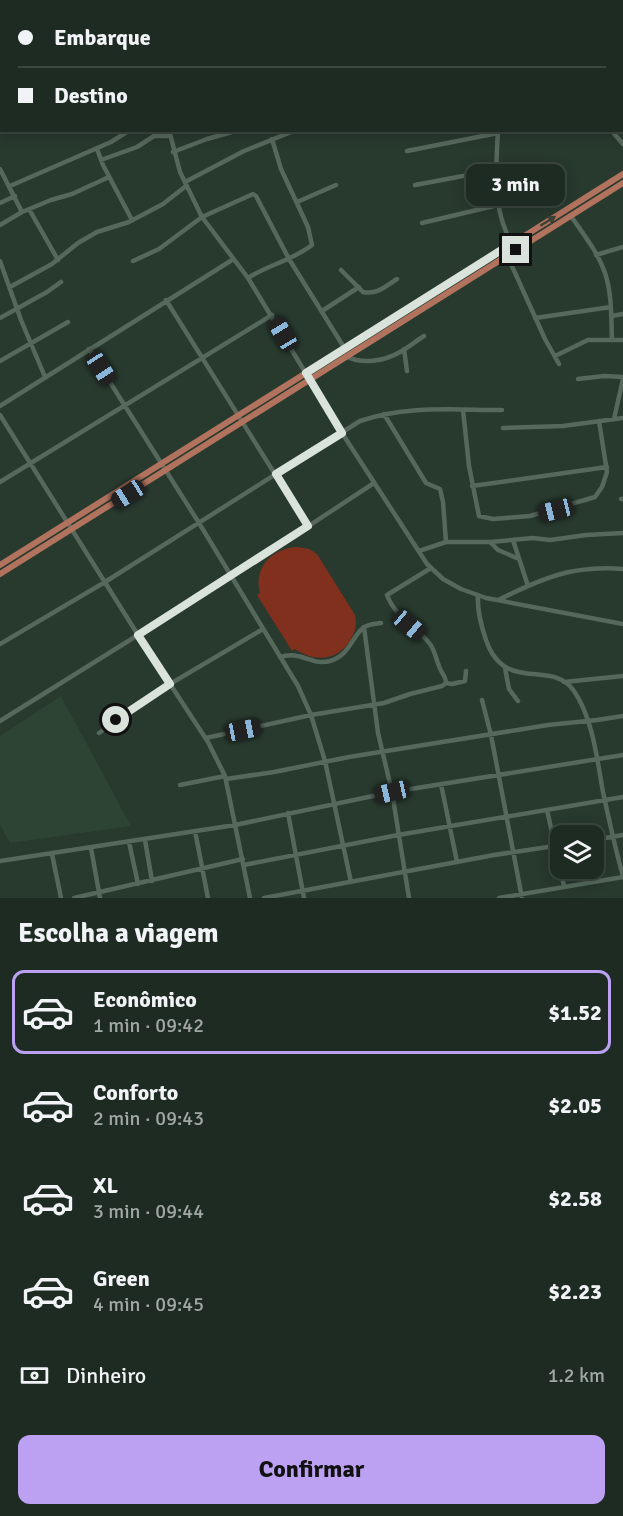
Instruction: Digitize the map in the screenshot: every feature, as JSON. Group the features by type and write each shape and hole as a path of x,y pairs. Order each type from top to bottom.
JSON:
{"main road":[{"path":"386,327 511,244 623,174"},
{"path":"0,565 21,556 70,526 345,352 507,256 623,183"},
{"path":"0,574 21,556"}],"street":[{"path":"10,186 97,149 127,132"},
{"path":"173,152 232,132"},
{"path":"10,287 58,260 97,232 132,220 163,204 185,184 243,151 291,132"},
{"path":"407,151 493,132"},
{"path":"498,132 495,170 498,205 511,244 516,250"},
{"path":"613,132 623,144"},
{"path":"101,160 137,147 154,136 169,133 173,152 185,184 202,217 222,242 232,260 248,278 374,483 431,568 443,579 461,590 478,595 623,624"},
{"path":"248,278 271,265 289,259 312,245 308,227 281,169 272,139"},
{"path":"97,149 132,220"},
{"path":"0,169 22,212"},
{"path":"415,184 495,170"},
{"path":"0,225 22,212 72,194 109,177"},
{"path":"297,202 336,185"},
{"path":"133,261 159,249 202,217 249,195 256,196 289,259 345,352 357,361 365,362 389,356 424,336"},
{"path":"0,202 15,196"},
{"path":"422,222 498,205"},
{"path":"29,209 58,260"},
{"path":"571,216 604,272 611,307 612,339"},
{"path":"596,255 623,247"},
{"path":"504,249 535,318 559,364"},
{"path":"0,406 232,260"},
{"path":"0,261 2,275 10,287 45,377"},
{"path":"341,270 363,292 374,293 397,279"},
{"path":"0,318 61,282"},
{"path":"322,311 359,287"},
{"path":"166,300 308,526"},
{"path":"535,318 611,307"},
{"path":"611,316 623,314"},
{"path":"0,482 272,315"},
{"path":"0,361 68,322"},
{"path":"555,356 588,340 623,340"},
{"path":"88,349 199,523 298,686 311,715 325,761 351,882"},
{"path":"404,349 407,371"},
{"path":"578,379 604,376 623,378 614,419"},
{"path":"0,644 105,582 360,421 384,414 426,409 502,410"},
{"path":"463,410 472,486 479,516 493,519 530,516 595,497 602,487 607,467 599,421"},
{"path":"384,414 426,483 440,489 446,542"},
{"path":"0,415 138,635 206,738 225,777 250,898"},
{"path":"503,428 563,426 623,418"},
{"path":"472,486 607,467"},
{"path":"0,721 231,577 374,483"},
{"path":"419,551 446,542 490,542 533,538 550,540 623,533"},
{"path":"513,540 528,586"},
{"path":"490,542 498,550 519,559"},
{"path":"431,568 387,596 400,617 430,643 446,683"},
{"path":"498,600 567,572 594,568 623,569"},
{"path":"478,595 479,618 489,649 495,660 505,668 564,682 623,676"},
{"path":"280,657 292,654 316,661 333,660 349,649 364,627 381,623"},
{"path":"364,627 374,705 392,792 409,898"},
{"path":"99,733 170,684 263,629"},
{"path":"505,668 509,689 518,701"},
{"path":"206,738 311,715 391,702 446,683 465,681 466,671"},
{"path":"499,898 522,896 623,876 612,837 588,721 574,690 564,682"},
{"path":"482,700 522,896"},
{"path":"180,785 295,769 325,761 548,725 623,716"},
{"path":"0,861 236,825 392,792 623,755"},
{"path":"441,784 456,862"},
{"path":"74,898 99,896 202,868 296,855 398,835 623,797"},
{"path":"547,810 550,825"},
{"path":"288,813 304,898"},
{"path":"195,831 208,898"},
{"path":"604,838 623,835"},
{"path":"145,840 152,881"},
{"path":"129,842 138,884"},
{"path":"264,898 550,847"},
{"path":"91,848 99,896"},
{"path":"52,854 61,898"},
{"path":"562,879 564,886"}],"shaded area":[{"path":"297,547 309,549 317,554 355,615 356,626 352,637 341,651 334,655 319,658 295,649 292,651 257,595 260,593 259,575 267,561 280,551"},
{"path":"61,696 131,826 10,843 0,825 0,736"}],"route":[{"path":"116,720 170,684 138,635 308,526 276,474 342,433 306,373 511,244 516,250"}]}
